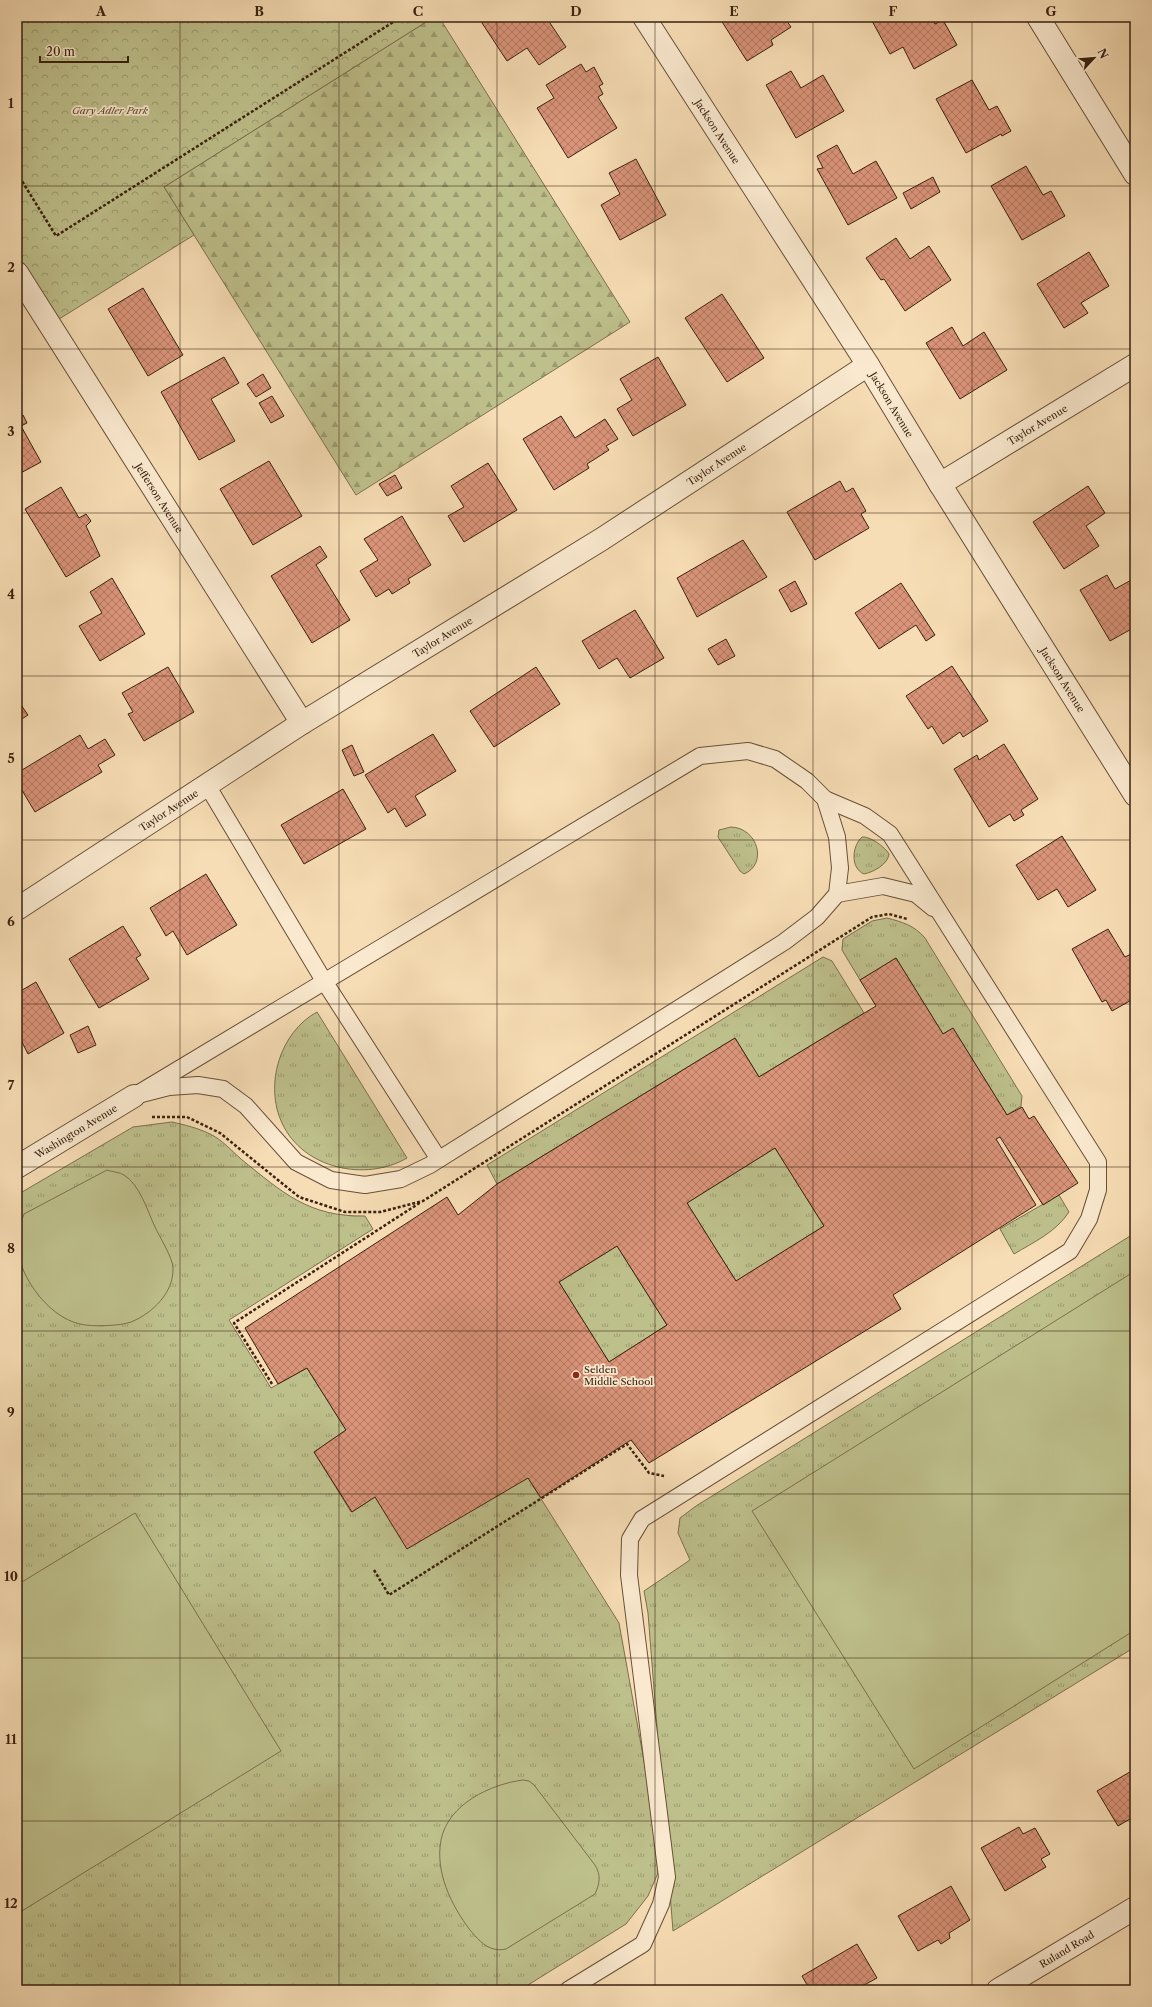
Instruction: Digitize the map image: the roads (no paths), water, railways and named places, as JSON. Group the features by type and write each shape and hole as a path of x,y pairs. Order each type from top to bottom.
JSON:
{"street":[{"name":"Jackson Avenue","path":"644,17 868,365 940,484 1135,794"},
{"path":"1038,17 1135,174"},
{"name":"Jefferson Avenue","path":"17,273 302,723"},
{"name":"Taylor Avenue","path":"17,909 302,723 602,539 868,365"},
{"name":"Taylor Avenue","path":"940,484 1135,365"},
{"name":"Washington Avenue","path":"17,1167 134,1096"},
{"name":"Ruland Road","path":"998,1990 1135,1908"}],"lane":[{"path":"134,1096 700,756 748,751 775,759 807,781 825,799 865,816 890,834 1098,1162 1098,1190 1089,1219 1070,1251 642,1519 630,1540 629,1575 667,1877 661,1904 643,1944 568,1990"},
{"path":"207,785 324,981 438,1158"},
{"path":"134,1096 169,1087 198,1085 223,1089 246,1106 296,1162 331,1180 365,1185 401,1179 430,1165 438,1158 784,942 817,917 837,894 840,868 837,837 825,799"},
{"path":"837,894 883,886 916,894 942,914"}],"place":[{"name":"Selden Middle School","path":"576,1375"}],"park label":[{"name":"Gary Adler Park","path":"110,110"}]}
